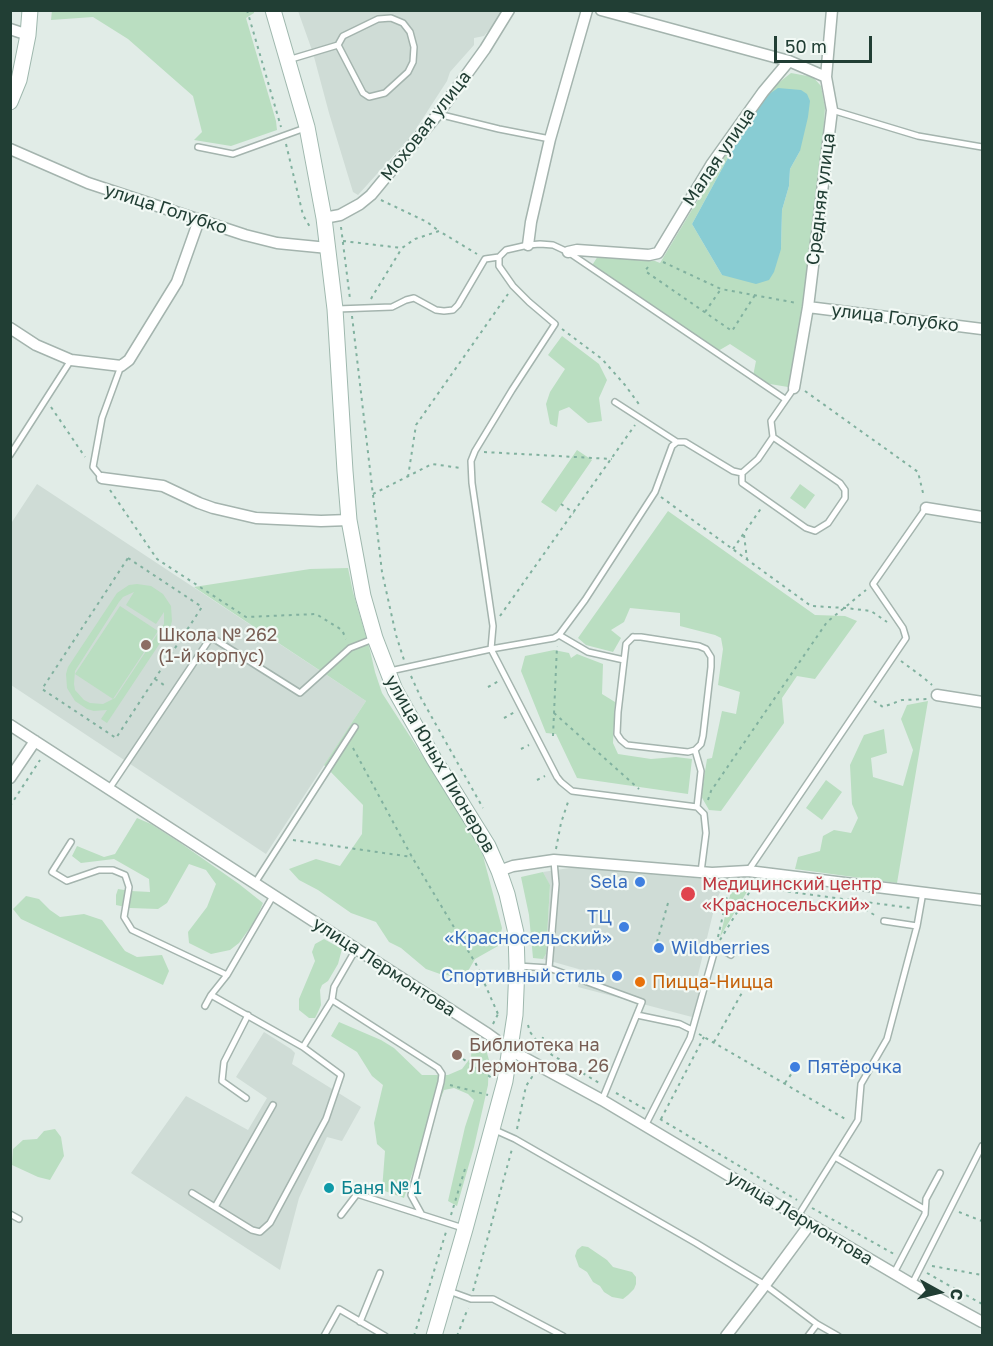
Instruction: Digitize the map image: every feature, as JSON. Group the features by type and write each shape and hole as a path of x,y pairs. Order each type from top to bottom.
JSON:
{"main road":[{"path":"10,102 19,80 28,35 30,10"},
{"name":"улица Юных Пионеров","path":"273,10 307,128 328,248 343,309 345,471 349,520 363,596 375,638 395,690 434,759 488,846 499,871 516,933 515,1016 505,1081 434,1335"}],"street":[{"name":"Моховая улица","path":"324,218 340,215 371,195 438,114 486,49 509,10"},
{"path":"528,245 549,139 587,10"},
{"path":"602,10 789,61 826,77"},
{"name":"Средняя улица","path":"794,388 808,307 832,110 826,77 832,10"},
{"path":"10,29 28,35"},
{"name":"Малая улица","path":"654,256 711,165 789,61"},
{"name":"улица Голубко","path":"10,149 88,183 199,220 277,243 328,248"},
{"path":"10,328 36,345 71,360 121,366 129,360 177,282 199,220"},
{"path":"568,252 577,250 654,256"},
{"name":"улица Голубко","path":"808,307 982,329"},
{"path":"102,478 163,486 213,508 256,518 349,520"},
{"path":"926,508 982,517"},
{"path":"937,695 982,702"},
{"name":"улица Лермонтова","path":"10,725 510,1050 602,1100 797,1217 982,1322"},
{"path":"10,778 35,741"},
{"path":"499,871 513,866 554,860 706,873 748,870 982,900"},
{"path":"726,1335 810,1224"}],"lane":[{"path":"287,60 338,45 343,36 378,20 391,18 403,23 410,32 414,47 413,62 408,72 385,93 369,97 363,93 338,45"},
{"path":"832,110 918,136 982,147"},
{"path":"438,114 549,139"},
{"path":"198,147 233,154 307,128"},
{"path":"343,309 392,307 414,298 436,310 453,310 484,259 499,257 506,250 528,245 553,246 568,252 785,399"},
{"path":"499,257 499,266 513,286 555,324 512,390 471,461 473,493 493,626 491,649 561,782 572,791 697,807 704,814 706,873 725,880"},
{"path":"10,455 71,360"},
{"path":"102,478 93,467 102,418 121,366"},
{"path":"615,402 677,442 685,442 733,471 742,472 758,459 773,437 771,421 794,388"},
{"path":"742,472 742,483 806,528 815,531 828,523 845,498 845,490 840,483 773,437"},
{"path":"556,636 585,600 656,492 672,446 677,442"},
{"path":"748,870 906,638 903,628 873,584 926,508"},
{"path":"387,672 556,636 588,652 624,660"},
{"path":"109,789 211,637 300,693 350,648 375,638"},
{"path":"641,637 706,649 711,657 711,667 703,736 701,744 695,750 688,752 627,745 621,740 617,734 624,660 626,644 633,638 641,637"},
{"path":"255,883 355,727"},
{"path":"695,750 701,771 697,807"},
{"path":"71,842 52,873 67,881 99,870 112,870 125,876 129,887 124,917 132,930 227,975"},
{"path":"549,968 556,884 554,860"},
{"path":"797,1217 858,1120 861,1084 887,1039 917,926 923,892"},
{"path":"205,1006 227,975 274,895"},
{"path":"884,921 917,926"},
{"path":"645,1126 690,1038 716,946 731,955"},
{"path":"303,1047 332,1000 334,987 356,949"},
{"path":"517,966 549,968 642,1002 602,1100"},
{"path":"192,1193 252,1230 260,1232 270,1223 326,1119 341,1075 303,1047 211,995"},
{"path":"332,1000 438,1068 442,1074 411,1195 422,1215"},
{"path":"246,1098 222,1081 224,1062 248,1015"},
{"path":"637,1015 680,1024 692,1030"},
{"path":"215,1207 273,1105"},
{"path":"492,1129 514,1139 686,1237 765,1285 817,1324 838,1335"},
{"path":"912,1284 982,1146"},
{"path":"835,1157 924,1209"},
{"path":"894,1273 925,1214 926,1199 940,1173"},
{"path":"341,1215 357,1194 465,1229"},
{"path":"10,1214 19,1219"},
{"path":"360,1322 380,1273"},
{"path":"447,1290 471,1299 493,1299 563,1335"},
{"path":"324,1335 339,1310 385,1335"},
{"path":"808,1335 817,1324"}],"path":[{"path":"371,195 427,222 484,259"},
{"path":"340,215 343,241 343,309 373,494 382,572 396,635 407,668 421,698 487,817"},
{"path":"371,308 372,297 402,248 415,239 439,231"},
{"path":"343,241 402,248"},
{"path":"755,295 732,331 645,271 654,256 721,289 801,303 808,307"},
{"path":"408,477 416,425 513,286"},
{"path":"705,312 721,289"},
{"path":"493,626 612,459 640,418 643,409 602,359 555,324"},
{"path":"794,388 808,392 918,472 926,508"},
{"path":"46,400 93,467"},
{"path":"475,451 612,459"},
{"path":"373,494 432,464 472,469"},
{"path":"102,478 157,559 246,617 316,614 342,630 350,648"},
{"path":"656,492 812,606 871,611 893,626 903,628"},
{"path":"733,549 767,500"},
{"path":"561,504 574,513"},
{"path":"744,533 747,559"},
{"path":"128,558 202,608 155,679 116,738 42,689 128,558"},
{"path":"704,814 711,791 827,622 873,584"},
{"path":"553,736 556,636"},
{"path":"894,656 924,678"},
{"path":"155,679 174,692"},
{"path":"867,696 883,707 902,700 930,699 937,695"},
{"path":"554,713 653,801"},
{"path":"347,738 412,857 476,964 498,1014"},
{"path":"10,806 40,760"},
{"path":"554,860 561,823 572,791"},
{"path":"283,839 412,857"},
{"path":"716,946 730,884 920,910"},
{"path":"716,946 752,888"},
{"path":"849,900 884,921"},
{"path":"657,942 668,903"},
{"path":"714,1043 747,984"},
{"path":"498,1014 506,1015"},
{"path":"492,1026 498,1014"},
{"path":"528,1022 530,1032 541,1047 552,1055 901,1258"},
{"path":"692,1030 855,1124"},
{"path":"541,1047 543,1037"},
{"path":"661,1119 704,1037"},
{"path":"463,1059 493,1078 490,1086"},
{"path":"785,1084 792,1073"},
{"path":"457,1335 471,1299 526,1086 532,1077 540,1075"},
{"path":"441,1082 488,1095"},
{"path":"414,1335 465,1170"},
{"path":"951,1209 982,1221"},
{"path":"921,1267 982,1275"},
{"path":"921,1267 982,1304"}],"shaded area":[{"path":"298,11 503,11 484,36 474,38 474,45 450,72 447,81 412,135 358,195 353,192 313,53"},
{"name":"Школа № 262 (1-й корпус)","path":"37,484 366,701 266,854 11,685 10,525"},
{"path":"576,867 715,880 723,886 716,901 696,983 701,986 692,1017 578,987 582,970 543,959 546,954 550,886 543,872"},
{"path":"264,1032 295,1053 292,1064 361,1107 342,1141 327,1137 299,1198 280,1270 131,1173 186,1096 248,1130 267,1098 236,1077"}],"green space":[{"path":"52,10 254,11 246,18 277,130 231,146 194,140 202,132 193,96 128,39 93,17 51,20"},
{"path":"791,73 813,77 821,86 825,108 803,313 788,387 764,383 753,376 756,361 730,344 718,351 591,267 598,256 660,263 714,173 763,98","holes":["757,110 800,151 790,169 789,186 782,210 781,249 722,275 692,224"]},
{"path":"562,336 599,364 607,380 599,398 602,421 588,423 569,407 559,411 557,427 550,424 546,404 550,392 565,369 548,355"},
{"path":"577,450 592,460 556,512 541,502"},
{"path":"800,484 815,495 805,509 790,498"},
{"path":"668,511 815,615 845,616 857,621 815,679 797,676 782,698 784,723 721,811 709,810 701,796 707,759 712,758 722,711 736,714 740,692 718,685 723,649 721,638 680,626 680,613 630,608 624,622 611,630 621,638 613,652 586,645 578,638"},
{"path":"348,568 382,693 482,852 502,928 498,946 475,959 464,978 426,969 401,948 389,942 376,922 351,913 299,880 289,869 316,859 340,866 362,834 363,805 324,765 366,701 194,587 310,569"},
{"path":"129,585 151,586 163,594 171,606 172,621 170,628 107,723 101,719 107,710 94,711 75,701 67,688 66,674 68,667 117,593","holes":["134,592 126,605 156,624 164,612 164,624 115,698 103,704 90,703 75,690 75,671 119,602 123,597"]},
{"path":"120,606 158,631 113,699 75,674"},
{"path":"554,650 569,653 571,658 577,654 603,664 602,694 615,702 613,743 618,754 651,759 676,757 692,759 688,794 577,778 556,734 546,733 521,671 525,656"},
{"path":"928,701 897,883 795,869 798,857 820,851 823,836 834,830 851,833 858,818 852,804 850,765 864,735 884,729 887,753 871,758 873,777 903,786 913,750 901,719 907,705"},
{"path":"826,780 842,792 822,820 806,808"},
{"path":"137,818 179,842 263,903 255,921 239,943 230,950 211,954 189,943 188,932 207,907 216,884 206,870 189,864 167,903 158,909 130,908 116,905 118,889 150,892 149,879 114,859 81,863 72,856 77,846 104,857 115,854"},
{"path":"543,872 550,885 546,954 543,959 533,958 529,915 521,877"},
{"path":"732,887 748,890 720,937"},
{"path":"26,896 39,899 60,917 84,914 102,920 125,951 137,957 162,955 169,971 163,985 21,919 13,909"},
{"path":"324,939 342,949 338,964 320,990 321,1005 318,1012 315,1018 309,1018 299,1010 299,999 315,961 312,952 315,944"},
{"path":"339,1022 394,1048 422,1075 448,1075 462,1069 471,1057 472,1045 485,1046 489,1060 488,1085 474,1147 457,1206 448,1201 465,1127 474,1100 468,1094 454,1088 444,1090 404,1198 382,1190 385,1151 377,1144 374,1123 383,1085 372,1076 357,1052 331,1036"},
{"path":"55,1129 61,1137 64,1156 50,1180 12,1165 13,1149 23,1140 37,1139 44,1131"},
{"path":"582,1246 588,1247 613,1267 632,1272 636,1277 634,1289 623,1299 612,1297 604,1292 593,1282 587,1272 579,1267 575,1256 577,1250"}],"water":[{"path":"778,88 801,90 807,94 810,101 800,151 790,169 789,186 782,210 781,249 769,280 756,284 722,275 692,224 757,110 769,94"}],"place":[{"name":"Школа № 262 (1-й корпус)","path":"146,645"},
{"name":"Sela","path":"640,882"},
{"name":"Медицинский центр «Красносельский»","path":"688,894"},
{"name":"ТЦ «Красносельский»","path":"624,927"},
{"name":"Wildberries","path":"659,948"},
{"name":"Спортивный стиль","path":"617,976"},
{"name":"Пицца-Ницца","path":"640,982"},
{"name":"Библиотека на Лермонтова, 26","path":"457,1055"},
{"name":"Пятёрочка","path":"795,1067"},
{"name":"Баня № 1","path":"329,1188"}]}
